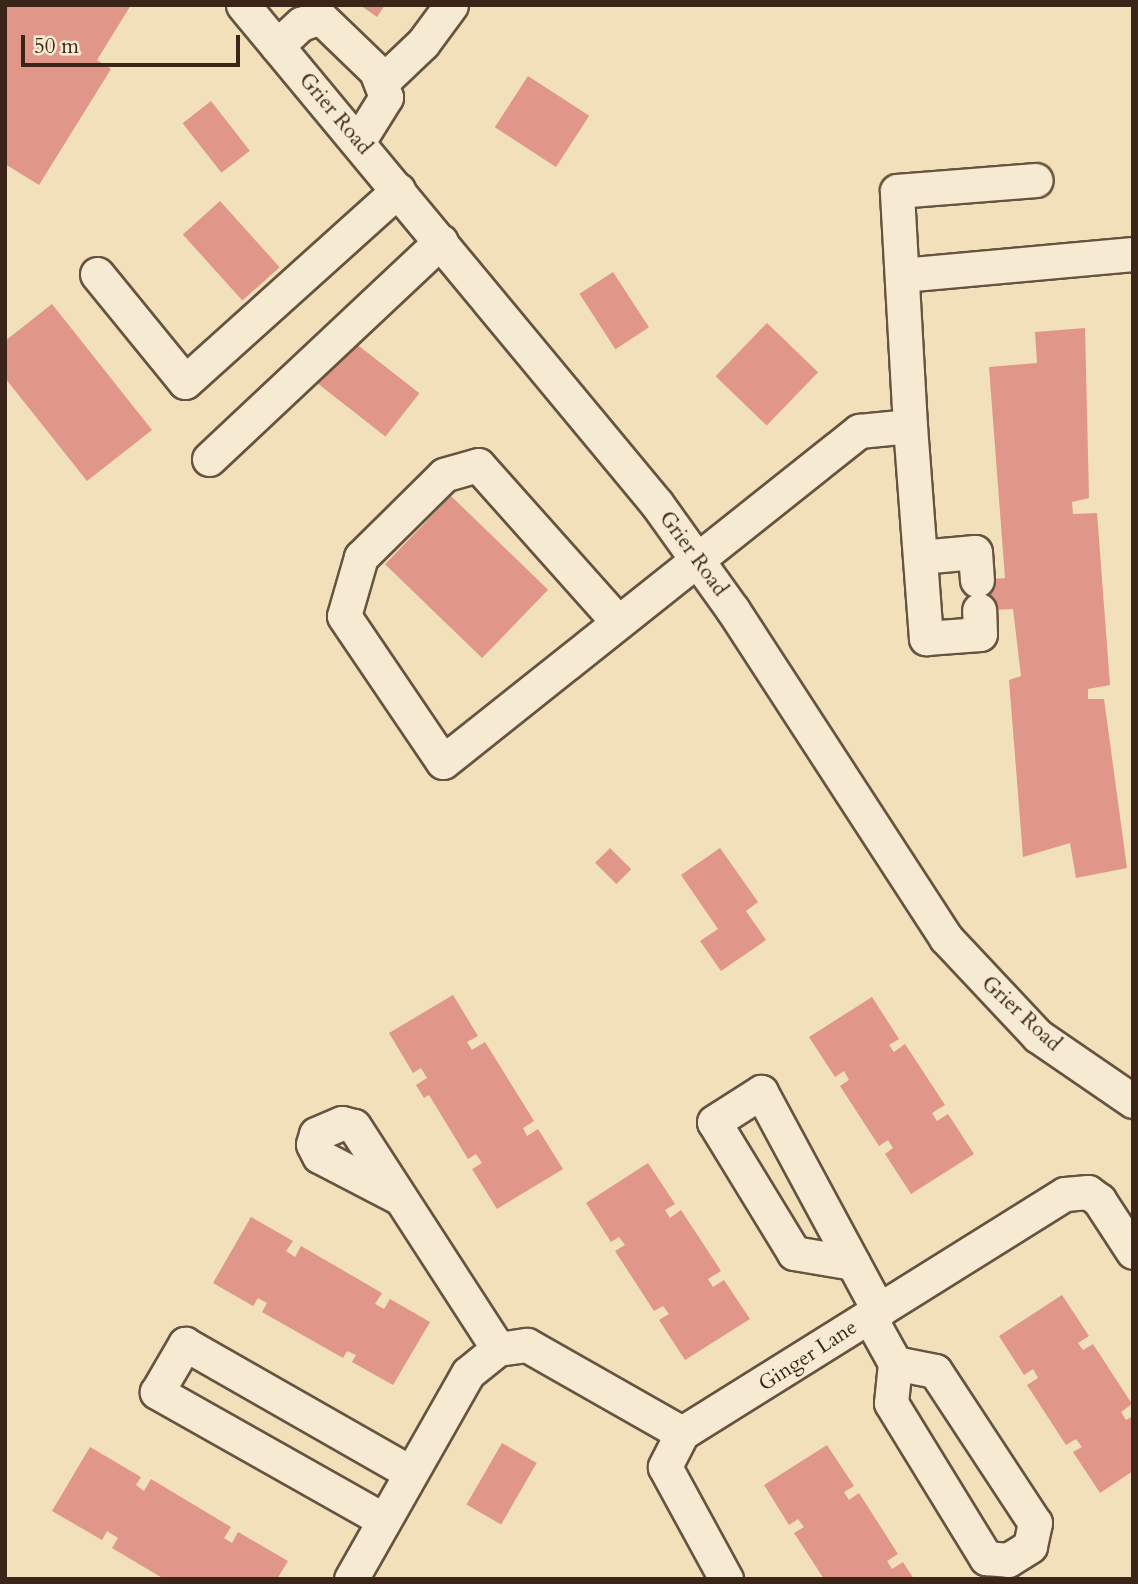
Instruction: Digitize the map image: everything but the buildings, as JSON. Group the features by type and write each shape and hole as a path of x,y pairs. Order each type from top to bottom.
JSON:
{"street":[{"name":"Grier Road","path":"243,5 657,504 697,560 946,938 1038,1036 1133,1101"},
{"path":"381,83 423,43 451,5"},
{"path":"277,46 301,24 320,17 376,71 386,97 358,142"},
{"path":"920,556 975,552 980,634 926,638 920,556 911,426 897,191 1036,180"},
{"path":"97,274 185,382 398,190"},
{"path":"209,459 441,241"},
{"path":"902,275 1133,254"},
{"path":"618,622 478,465 444,475 361,557 344,616 443,762 859,431 911,426"},
{"path":"853,1264 794,1253 714,1122 761,1092 853,1264 895,1363 891,1402 986,1558 1008,1560 1030,1546 1035,1523 935,1371 895,1363"},
{"path":"400,1198 319,1156 313,1144 316,1135 342,1123 354,1126 400,1198 512,1347 682,1433 665,1467 726,1579"},
{"name":"Ginger Lane","path":"682,1433 1065,1194 1087,1192 1099,1200 1133,1252"},
{"path":"384,1520 157,1392 185,1344 411,1473"},
{"path":"351,1579 468,1373 512,1347"}]}
